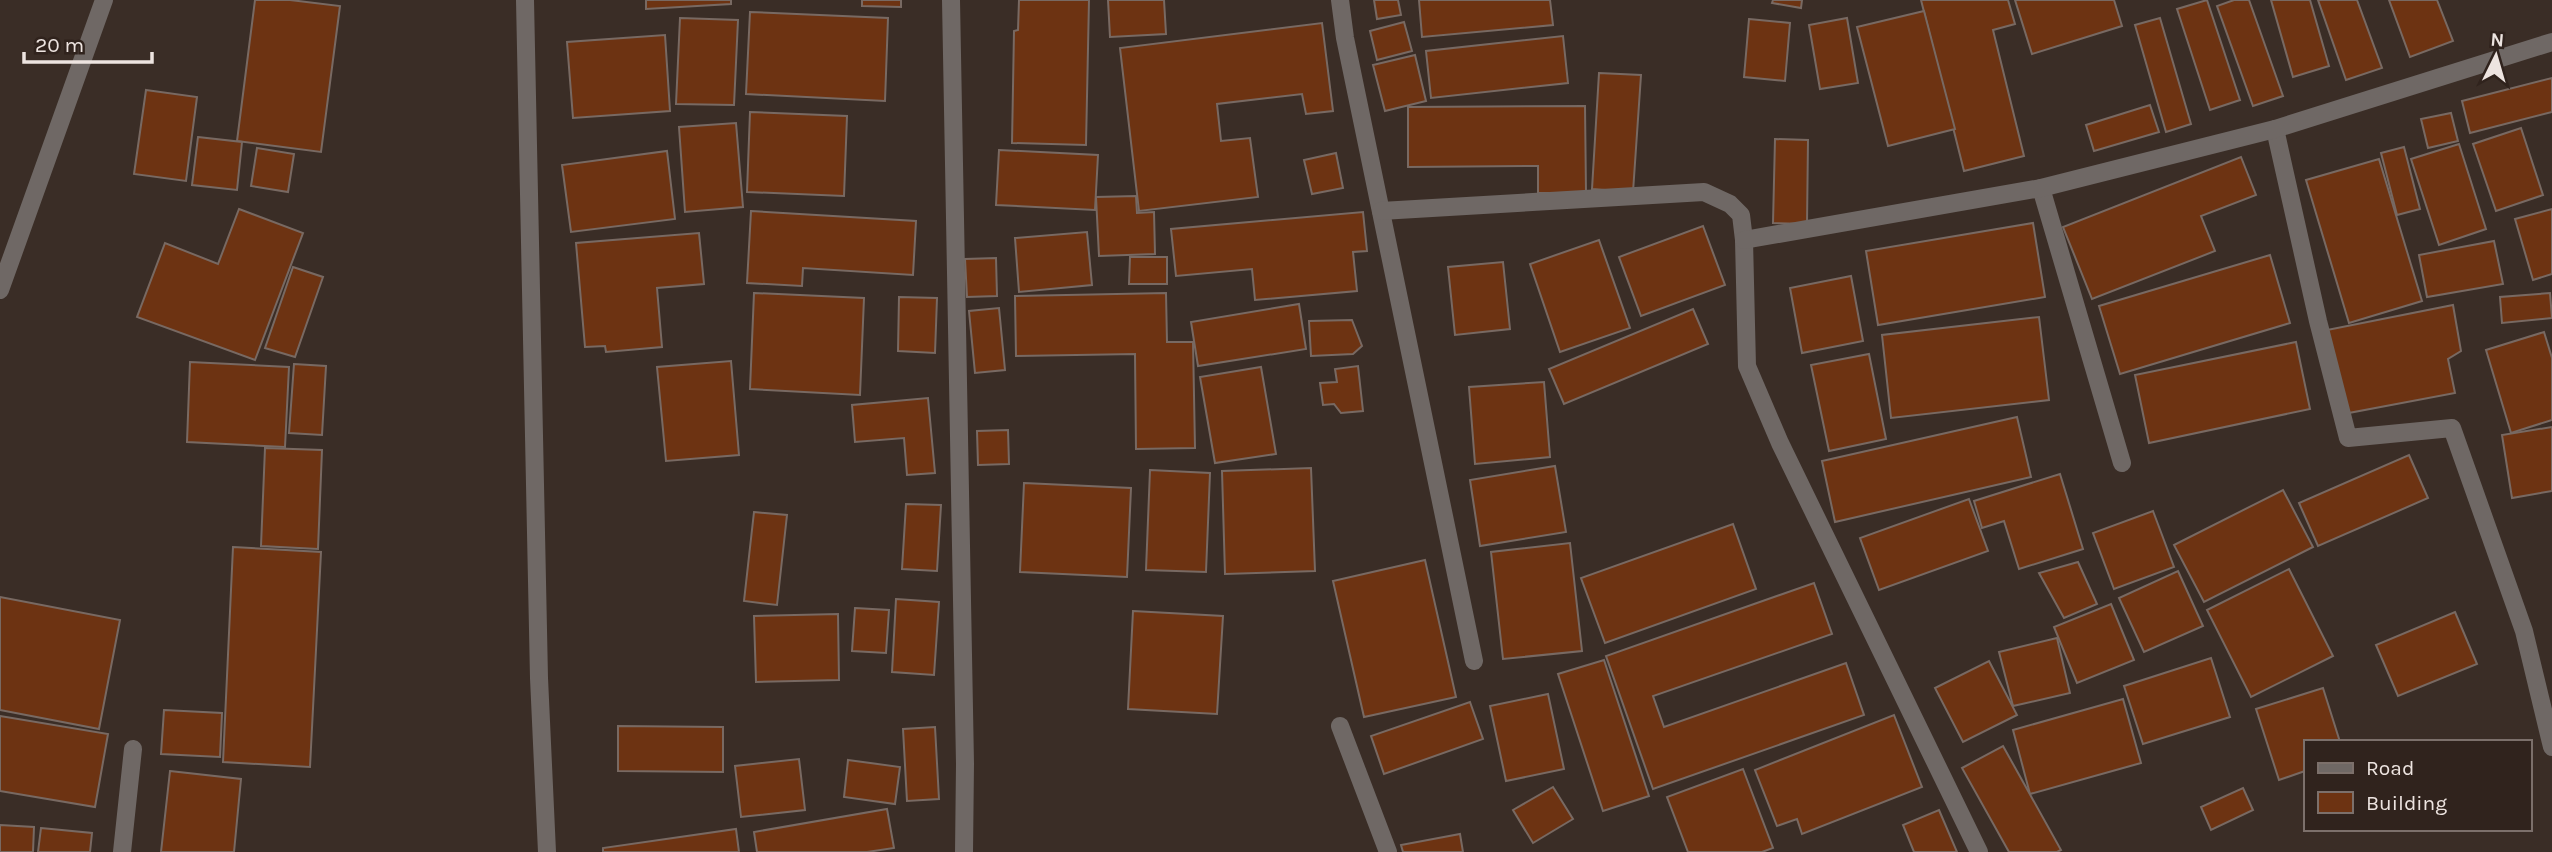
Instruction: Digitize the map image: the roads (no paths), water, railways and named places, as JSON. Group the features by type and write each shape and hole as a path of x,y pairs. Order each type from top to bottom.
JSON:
{"street":[{"path":"1,286 104,0"},
{"path":"526,0 539,678 547,852"},
{"path":"951,0 965,764 964,852"},
{"path":"1340,0 1345,38 1474,661"},
{"path":"1744,240 2042,188 2275,129 2552,42"},
{"path":"2275,129 2318,321 2348,438 2452,428 2524,631 2552,747"},
{"path":"2042,188 2122,463"},
{"path":"1381,211 1704,192 1730,204 1741,215 1747,366 1780,443 1979,852"},
{"path":"1340,726 1388,852"},
{"path":"122,852 133,749"}]}
